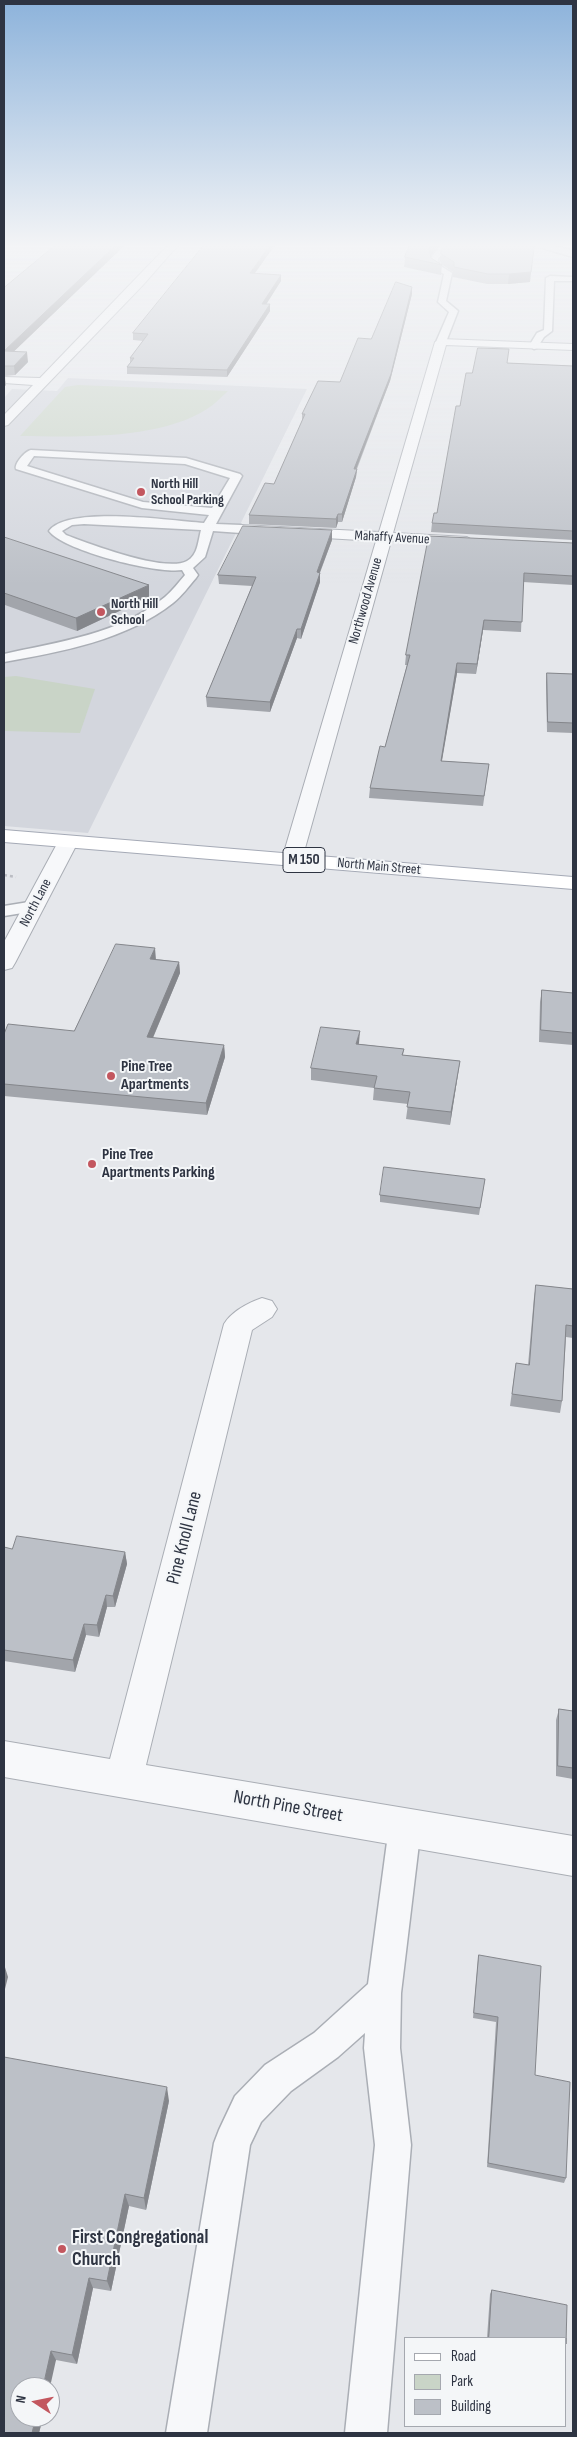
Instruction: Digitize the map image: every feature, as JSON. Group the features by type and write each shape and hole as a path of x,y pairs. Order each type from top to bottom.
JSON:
{"main road":[{"name":"North Main Street","path":"4,836 573,884"}],"street":[{"path":"4,422 66,358"},
{"name":"Northwood Avenue","path":"292,860 436,358"},
{"path":"4,380 42,382"},
{"name":"Mahaffy Avenue","path":"242,529 484,542"},
{"name":"North Lane","path":"4,963 68,842"},
{"name":"Pine Knoll Lane","path":"124,1779 239,1324 262,1310"},
{"name":"North Pine Street","path":"4,1759 573,1856"}],"lane":[{"path":"216,512 142,505 20,467 31,453 186,461 236,476 208,527 199,558 186,566 166,568 145,565 62,538 55,531 60,525 84,520 208,527 242,529"},
{"path":"4,658 79,642 128,625 169,600 192,575 186,566"},
{"path":"4,911 35,906"},
{"path":"366,2433 393,2145 382,2048 384,1993 405,1827"},
{"path":"186,2433 232,2143 248,2109 278,2078 326,2045 384,1993"}],"shaded area":[{"name":"North Hill School","path":"68,378 307,389 88,833 4,826 4,398 12,389 57,391"}],"green space":[{"path":"78,385 228,391 207,409 187,419 165,426 141,431 91,436 20,436 65,387"},
{"path":"16,676 95,689 80,733 4,731 4,677"}],"building":[{"path":"4,358 22,358 14,366 4,366"},
{"path":"130,358 235,358 227,370 127,367 134,358"},
{"path":"350,358 395,358 391,374 354,469 357,469 342,514 338,514 336,519 249,515 265,483 274,484 305,414 302,414 318,381 340,382"},
{"path":"476,358 508,358 507,363 573,366 573,531 432,523 434,513 437,513 456,406 460,406 466,373 472,373"},
{"path":"243,526 332,530 317,572 320,573 301,629 297,629 270,702 206,697 256,577 218,575"},
{"path":"429,536 573,543 573,576 524,573 522,622 484,620 477,664 457,663 441,761 489,764 484,796 370,788 380,746 385,747 410,655 406,655"},
{"path":"4,537 149,585 76,618 4,593"},
{"path":"547,673 573,674 573,723 548,722"},
{"path":"116,944 155,948 150,959 179,962 147,1037 224,1045 206,1103 4,1084 4,1034 8,1024 74,1031"},
{"path":"542,990 573,993 573,1033 541,1030"},
{"path":"321,1027 360,1031 356,1044 404,1049 402,1055 460,1061 451,1112 407,1107 410,1092 374,1088 377,1076 311,1068"},
{"path":"384,1167 485,1179 480,1208 380,1195"},
{"path":"536,1285 573,1289 573,1326 566,1325 562,1401 512,1394 516,1363 529,1365"},
{"path":"17,1536 125,1552 113,1596 106,1595 97,1625 84,1624 73,1660 4,1650 4,1547 12,1549"},
{"path":"559,1709 573,1711 573,1768 558,1766"},
{"path":"479,1955 541,1966 535,2075 570,2082 566,2178 488,2163 498,2017 474,2013"},
{"name":"First Congregational Church","path":"4,2057 167,2087 144,2198 125,2194 107,2281 89,2278 72,2355 51,2351 45,2377 10,2377 10,2427 34,2427 32,2433 4,2433"},
{"path":"492,2290 567,2305 566,2337 489,2337"}],"place":[{"name":"North Hill School Parking","path":"141,492"},
{"name":"North Hill School","path":"101,612"},
{"name":"Pine Tree Apartments","path":"111,1076"},
{"name":"Pine Tree Apartments Parking","path":"92,1164"},
{"name":"First Congregational Church","path":"62,2249"}]}
